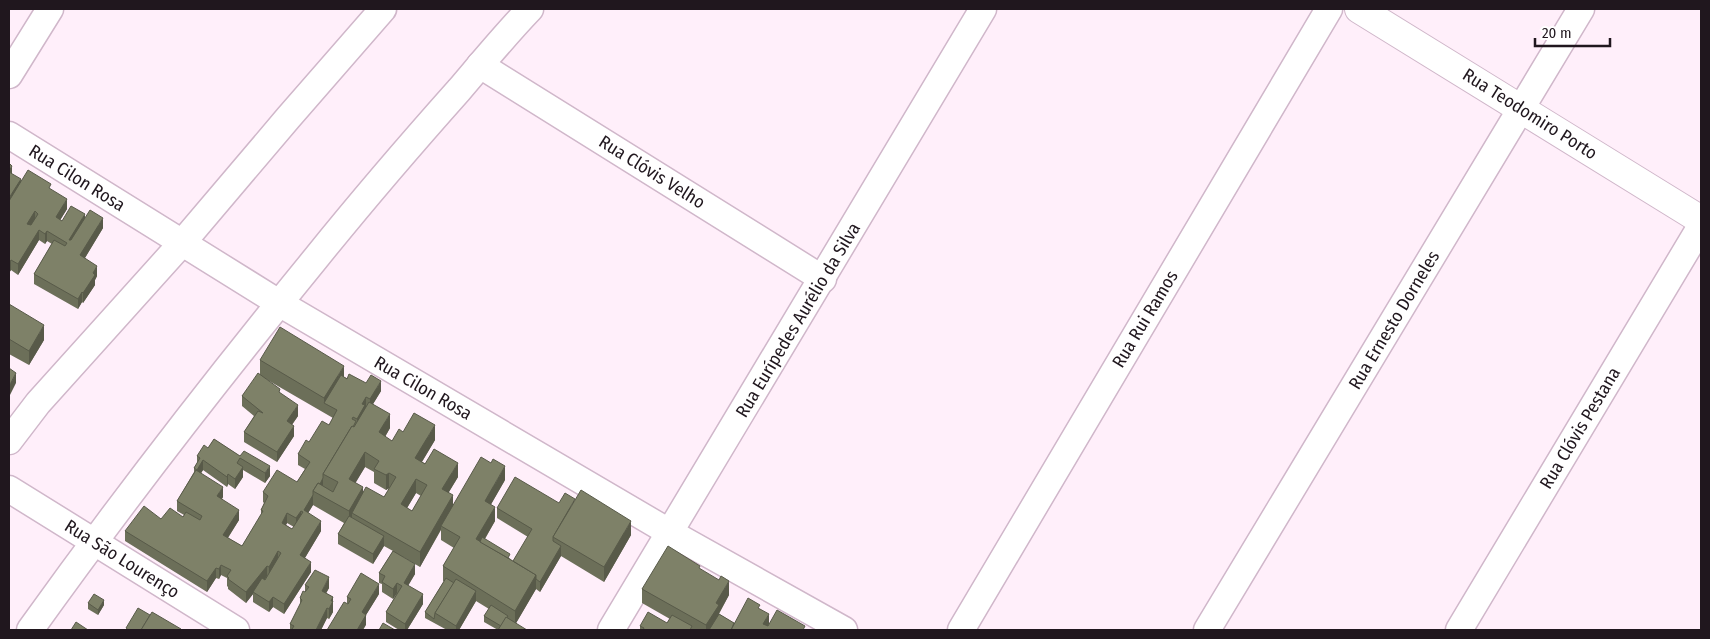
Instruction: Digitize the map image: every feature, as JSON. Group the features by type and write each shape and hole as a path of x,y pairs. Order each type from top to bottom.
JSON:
{"main road":[{"name":"Rua Teodomiro Porto","path":"1359,9 1701,220"}],"street":[{"path":"9,75 50,9"},
{"path":"9,441 38,402 182,243 383,9"},
{"path":"30,630 94,542 279,303 372,188 480,65 501,38 530,9"},
{"name":"Rua Eurípedes Aurélio da Silva","path":"611,630 983,9"},
{"name":"Rua Rui Ramos","path":"961,630 1329,9"},
{"name":"Rua Ernesto Dorneles","path":"1207,630 1581,9"},
{"name":"Rua Clóvis Velho","path":"480,65 823,279"},
{"name":"Rua Cilon Rosa","path":"9,135 279,303 670,532 844,630"},
{"name":"Rua Clóvis Pestana","path":"1459,630 1701,226"},
{"name":"Rua São Lourenço","path":"9,489 236,630"}],"building":[{"path":"28,170 51,184 49,188 67,199 56,217 62,221 71,206 85,214 69,240 71,240 90,210 103,218 80,255 97,266 93,273 95,275 78,299 34,274 54,240 65,246 67,243 47,231 45,234 39,230 18,264 11,260 9,263 9,201","holes":["35,211 38,214 31,225 27,224"]},
{"path":"9,172 21,179 9,198"},
{"path":"9,304 44,325 29,351 9,339"},
{"path":"280,327 344,366 324,398 260,360"},
{"path":"9,368 16,373 9,386"},
{"path":"258,373 280,389 279,392 298,405 287,421 294,426 277,452 244,432 258,411 263,413 242,396"},
{"path":"349,374 366,383 371,375 381,381 370,399 366,397 362,404 365,405 357,419 353,417 352,419 356,421 353,427 323,474 320,484 318,483 313,491 313,495 304,510 321,521 300,555 311,562 284,604 273,597 269,602 253,592 262,578 265,580 281,553 278,551 269,567 267,566 246,592 228,579 227,576 231,570 221,565 219,569 216,568 207,581 125,531 144,506 161,519 170,508 183,517 186,512 200,520 202,516 177,501 196,470 223,487 217,496 239,510 223,535 242,546 263,511 261,510 268,496 263,492 277,470 297,482 310,462 298,454 306,440 309,442 322,421 329,425 337,410 324,403 341,375 347,379","holes":["301,511 303,512 292,529 282,523 287,513 296,518"]},
{"path":"369,402 390,414 379,432 392,441 399,429 403,432 414,413 435,425 415,458 425,464 434,449 458,463 442,489 453,495 420,552 352,513 366,487 384,497 396,477 389,473 386,475 374,469 379,461 365,452 349,479 363,487 349,511 313,491 318,483 333,492 338,482 323,474 352,426 354,427","holes":["416,479 427,485 412,511 401,504"]},
{"path":"214,439 240,456 244,451 270,466 265,473 240,458 237,463 243,467 235,479 228,474 227,477 203,460 197,470 194,468 200,458 197,456 204,445 208,448"},
{"path":"481,457 491,463 493,459 505,466 485,501 495,507 476,539 536,575 515,611 443,566 460,537 441,526"},
{"path":"515,477 559,503 565,493 575,499 553,537 553,541 561,546 540,582 536,579 536,575 513,561 532,529 497,508"},
{"path":"581,490 631,521 604,567 553,537"},
{"path":"349,516 384,536 373,554 338,534"},
{"path":"482,537 510,554 508,558 480,542"},
{"path":"668,546 719,580 721,576 729,581 716,603 719,605 706,625 642,589"},
{"path":"393,551 415,564 404,583 423,594 405,624 386,612 402,586 397,583 393,589 382,582 385,576 379,573"},
{"path":"315,570 329,577 322,591 333,597 331,601 333,601 329,609 327,608 316,630 292,629 294,626 290,624 302,600 300,598 303,591 305,592 309,587 305,585"},
{"path":"361,573 379,584 362,612 366,615 357,630 327,630 344,602 348,604 351,599 347,597"},
{"path":"446,578 454,583 435,613 434,619 425,612"},
{"path":"456,579 476,591 456,626 435,613"},
{"path":"94,594 104,600 98,610 88,603"},
{"path":"748,598 760,605 758,608 769,614 763,624 768,626 777,610 805,626 803,630 731,630"},
{"path":"491,605 508,616 501,626 484,616"},
{"path":"138,608 150,615 141,630 126,630 126,628"},
{"path":"152,612 181,629 141,630"},
{"path":"648,612 667,623 672,615 692,626 690,630 643,630 644,628 640,626"},
{"path":"719,614 734,623 731,630 709,630"},
{"path":"506,617 527,630 498,630"},
{"path":"76,622 88,630 71,630"},
{"path":"383,623 395,630 379,630"}]}
